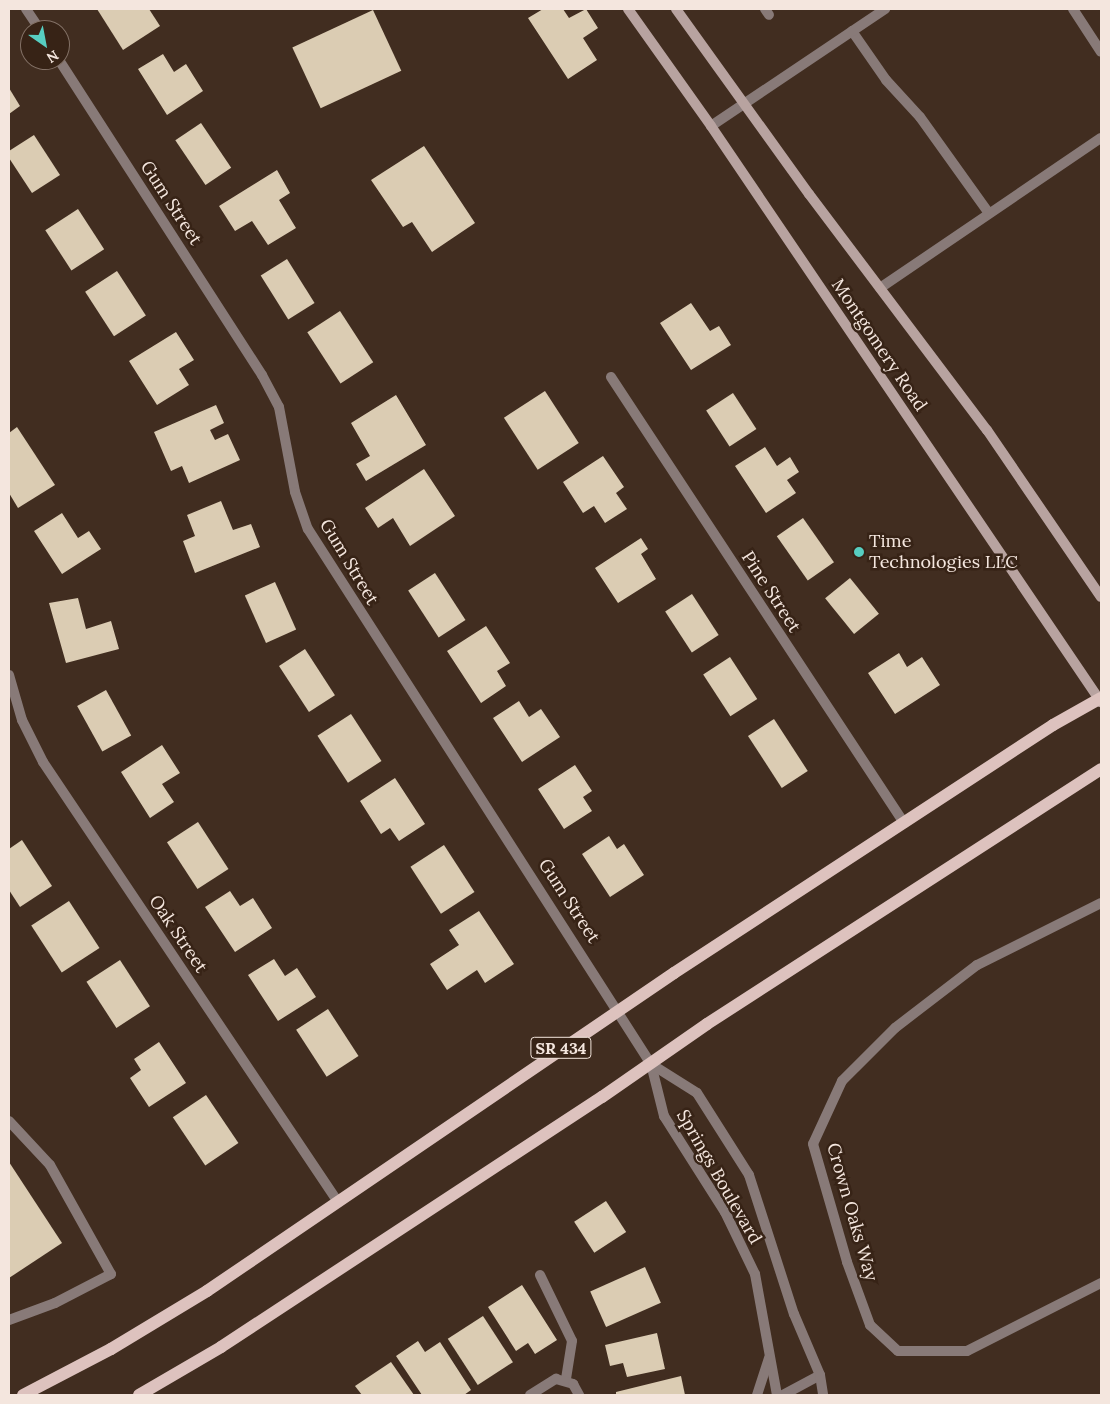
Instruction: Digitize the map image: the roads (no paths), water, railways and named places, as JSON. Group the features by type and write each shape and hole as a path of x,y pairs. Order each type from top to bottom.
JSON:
{"main road":[{"name":"Montgomery Road","path":"628,9 711,126 1100,700"},
{"name":"Montgomery Road","path":"676,9 880,288 987,430 1101,597"},
{"name":"SR 434","path":"23,1395 111,1349 208,1291 619,1010 1053,725 1100,700"},
{"path":"139,1395 229,1342 1101,769"}],"street":[{"path":"26,9 33,20"},
{"path":"711,126 885,9"},
{"path":"1073,9 1101,52"},
{"path":"852,31 886,80 920,117 988,212"},
{"name":"Gum Street","path":"65,70 262,375 279,407 295,492 308,529 619,1010 651,1064"},
{"path":"880,288 988,212 1101,138"},
{"name":"Pine Street","path":"611,378 904,823"},
{"name":"Oak Street","path":"9,676 22,720 44,762 338,1202"},
{"name":"Crown Oaks Way","path":"1101,903 977,965 895,1028 842,1081 813,1144 847,1262 870,1325 898,1351 967,1351 1101,1283"},
{"path":"651,1064 697,1093 749,1175 794,1314 820,1376 823,1395"},
{"name":"Springs Boulevard","path":"651,1064 664,1116 724,1212 755,1274 777,1395"},
{"path":"9,1120 50,1165 111,1274 56,1303 9,1320"},
{"path":"540,1275 572,1341 566,1380"},
{"path":"757,1395 770,1357"},
{"path":"783,1395 820,1376"},
{"path":"530,1395 556,1379 566,1380 573,1384 579,1395"}],"place":[{"name":"Time Technologies LLC","path":"859,552"}]}
